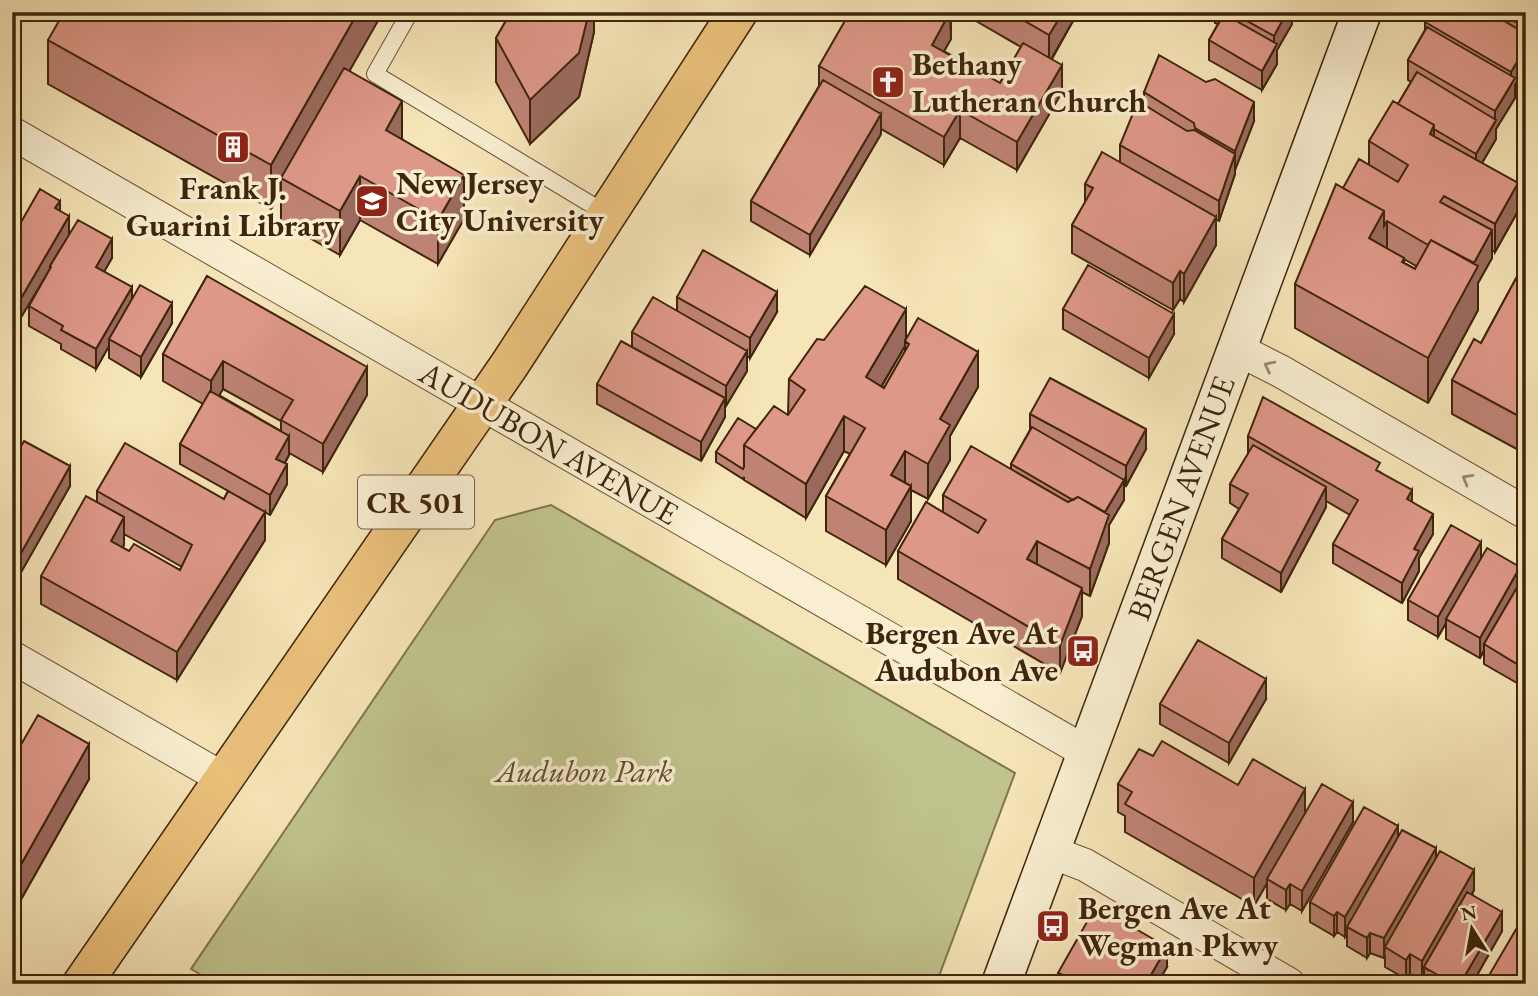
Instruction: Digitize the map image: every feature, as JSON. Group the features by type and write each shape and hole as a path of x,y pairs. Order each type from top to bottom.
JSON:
{"main road":[{"name":"CR 501","path":"95,979 225,779 483,404 738,12"}],"street":[{"name":"BERGEN AVENUE","path":"1001,984 1362,12"},
{"name":"AUDUBON AVENUE","path":"12,132 1086,752"},
{"path":"1235,348 1289,376 1526,513"},
{"path":"12,657 225,779"},
{"path":"1051,852 1085,865 1289,984"}],"lane":[{"path":"410,12 375,74 607,214"}],"green space":[{"name":"Audubon Park","path":"551,505 1015,773 936,984 217,984 191,969 495,520"}],"building":[{"name":"Frank J. Guarini Library","path":"64,12 358,12 271,165 48,40"},
{"path":"511,12 589,12 579,53 530,100 496,38"},
{"name":"Bethany Lutheran Church","path":"850,12 950,12 932,45 1000,83 1023,43 1062,65 1017,142 960,110 944,137 819,66"},
{"path":"1009,12 1063,12 1049,35"},
{"path":"1231,12 1287,12 1274,36"},
{"path":"1431,12 1489,12 1526,34 1526,47 1511,72 1425,22"},
{"path":"1498,12 1526,12 1526,28"},
{"path":"1224,14 1277,44 1262,71 1209,40"},
{"path":"1427,27 1515,78 1495,111 1408,60"},
{"path":"1159,55 1206,82 1215,79 1254,102 1235,151 1195,128 1194,123 1144,92"},
{"path":"344,68 402,101 386,130 464,175 438,220 360,176 340,211 281,178"},
{"path":"1417,72 1496,120 1476,154 1398,104"},
{"path":"823,80 881,114 810,235 751,201"},
{"path":"1138,101 1187,131 1194,130 1235,154 1219,201 1120,145"},
{"path":"1393,101 1434,125 1430,134 1518,183 1495,224 1444,196 1440,202 1492,230 1474,263 1431,240 1428,245 1387,221 1384,226 1384,211 1343,188 1359,159 1398,182 1408,165 1369,141"},
{"path":"1102,152 1216,217 1184,274 1180,271 1173,283 1072,225 1093,188 1085,184"},
{"path":"1336,184 1384,211 1369,238 1404,258 1402,262 1415,269 1431,240 1478,266 1428,358 1295,284"},
{"path":"40,189 60,201 55,208 69,216 20,300 12,295 12,238"},
{"path":"12,195 21,200 12,215"},
{"path":"78,220 112,239 96,267 132,287 96,349 61,330 63,326 29,306"},
{"path":"703,250 777,292 750,338 677,297"},
{"path":"1526,260 1526,420 1452,380 1474,339 1481,343"},
{"path":"1088,265 1174,314 1149,358 1063,309"},
{"path":"207,276 367,367 323,444 281,420 293,400 223,361 211,381 163,354"},
{"path":"140,285 172,303 141,357 109,339"},
{"path":"865,286 906,309 866,377 884,388 909,344 905,341 918,318 978,352 940,419 950,425 928,464 905,451 891,475 911,486 886,530 826,496 865,428 844,416 806,484 744,445 774,406 788,415 805,390 789,379 817,339 824,340"},
{"path":"653,297 747,351 726,386 632,332"},
{"path":"621,341 725,398 701,442 597,384"},
{"path":"1050,378 1146,429 1126,466 1030,414"},
{"path":"210,391 289,436 276,459 287,464 270,495 180,444"},
{"path":"1263,397 1380,463 1376,470 1412,490 1407,499 1433,514 1414,549 1419,551 1402,583 1333,544 1358,500 1248,436"},
{"path":"738,418 756,429 744,445 743,469 716,452"},
{"path":"1032,427 1124,480 1105,512 1078,497 1073,500 1011,464"},
{"path":"24,441 70,466 16,562 12,560 12,462"},
{"path":"125,443 224,499 228,491 265,512 177,652 41,576 86,496 124,517 111,541 129,551 134,544 180,570 192,545 97,491"},
{"path":"1253,445 1326,487 1281,573 1222,539 1248,494 1230,484"},
{"path":"971,446 1068,502 1078,497 1109,515 1090,569 1037,541 1027,559 1082,588 1060,645 898,551 926,502 978,533 986,520 943,495"},
{"path":"1451,525 1481,542 1438,617 1408,600"},
{"path":"1487,548 1520,567 1480,638 1446,619"},
{"path":"1526,572 1526,649 1517,664 1484,644"},
{"path":"1198,640 1266,679 1229,743 1160,704"},
{"path":"38,715 89,744 15,875 12,874 12,754 15,755"},
{"path":"1162,741 1238,785 1253,759 1305,789 1254,878 1125,804 1132,792 1118,784 1139,749 1153,756"},
{"path":"1322,784 1353,802 1302,891 1290,884 1286,890 1267,879"},
{"path":"1364,807 1398,826 1345,917 1337,912 1334,916 1310,902"},
{"path":"1402,830 1436,848 1384,938 1370,933 1367,938 1347,927"},
{"path":"1440,851 1474,870 1422,961 1410,954 1406,960 1385,947"},
{"path":"1467,892 1502,912 1460,984 1453,984 1424,967"},
{"path":"1096,906 1167,947 1148,980 1153,984 1058,984 1063,975 1058,973"},
{"path":"1525,914 1526,984 1484,984"},
{"path":"1195,977 1208,984 1191,984"}],"place":[{"name":"Bethany Lutheran Church","path":"888,82"},
{"name":"Frank J. Guarini Library","path":"233,147"},
{"name":"New Jersey City University","path":"372,201"},
{"name":"Bergen Ave At Audubon Ave","path":"1083,651"},
{"name":"Bergen Ave At Wegman Pkwy","path":"1053,926"}]}
